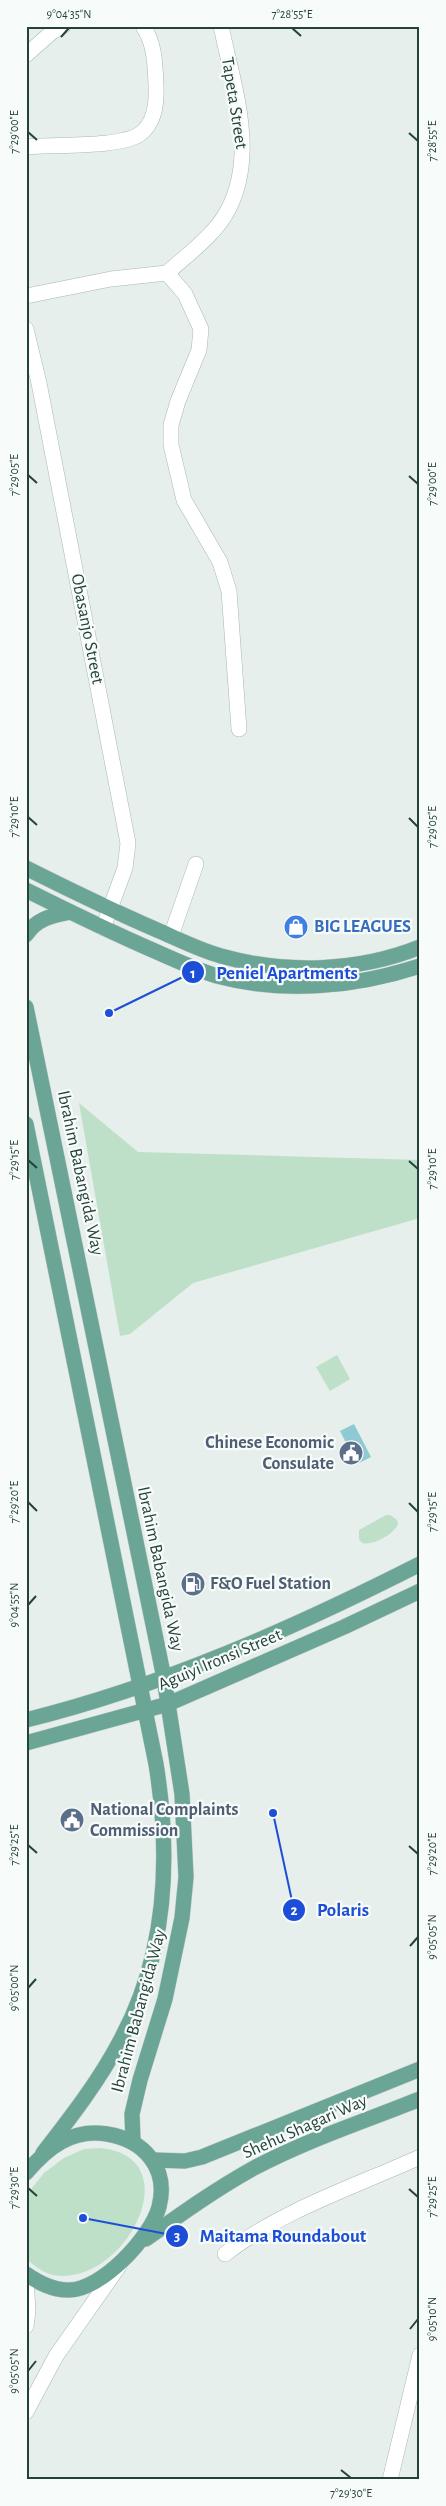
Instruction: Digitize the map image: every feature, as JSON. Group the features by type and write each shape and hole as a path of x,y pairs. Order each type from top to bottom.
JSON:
{"main road":[{"path":"26,868 111,910 220,956 275,966 353,965 383,959 420,947"},
{"path":"26,890 103,928 191,966 218,976 254,983 303,987 337,985 390,976 420,966"},
{"path":"26,935 38,921 50,916 70,912"},
{"name":"Ibrahim Babangida Way","path":"26,1006 164,1678 182,1794 186,1877 175,1957 132,2114 133,2141"},
{"name":"Ibrahim Babangida Way","path":"26,1124 156,1764 163,1810 164,1879 156,1942 141,1993 121,2040 73,2115 26,2173"},
{"name":"Aguiyi Ironsi Street","path":"26,1720 164,1678 333,1607 420,1564"},
{"name":"Aguiyi Ironsi Street","path":"26,1743 168,1704 344,1627 420,1591"},
{"name":"Shehu Shagari Way","path":"153,2160 185,2161 202,2157 420,2069"},
{"name":"Shehu Shagari Way","path":"130,2252 193,2206 254,2168 285,2153 420,2099"},
{"path":"26,2274 40,2284 54,2289 69,2291 85,2288 99,2280 130,2252 151,2224 159,2207 160,2188 153,2160 133,2141 100,2133 61,2141 43,2153"}],"street":[{"path":"26,56 52,32 63,26"},
{"path":"26,148 124,141 140,134 151,122 156,106 152,41 143,26"},
{"name":"Tapeta Street","path":"167,273 205,239 228,211 242,166 243,139 221,26"},
{"path":"26,296 112,280 167,273 184,294 202,329 199,350 178,401 171,425 171,445 184,500 220,562 229,591 239,729"},
{"name":"Obasanjo Street","path":"26,329 39,383 128,843 125,868 103,928"},
{"path":"172,936 196,864"},
{"path":"225,2254 238,2244 296,2212 420,2157"},
{"path":"26,2412 56,2356 130,2252"},
{"path":"26,2280 28,2310 26,2326"},
{"path":"390,2480 420,2355"}],"green space":[{"path":"79,1103 138,1152 420,1160 420,1218 193,1283 130,1334 120,1336"},
{"path":"337,1355 350,1379 330,1391 316,1367"},
{"path":"386,1515 390,1515 397,1520 396,1528 377,1541 362,1543 359,1539 359,1530"},
{"path":"101,2148 128,2157 142,2174 145,2196 138,2220 123,2243 103,2262 79,2274 53,2275 26,2259 28,2193 44,2173 64,2158 84,2149"}],"water":[{"path":"354,1424 371,1457 357,1464 340,1431"}],"place":[{"name":"BIG LEAGUES","path":"296,927"},
{"name":"Peniel Apartments","path":"109,1013"},
{"name":"Chinese Economic Consulate","path":"351,1453"},
{"name":"F&O Fuel Station","path":"193,1584"},
{"name":"Polaris","path":"273,1813"},
{"name":"National Complaints Commission","path":"72,1820"},
{"name":"Maitama Roundabout","path":"83,2218"}]}
